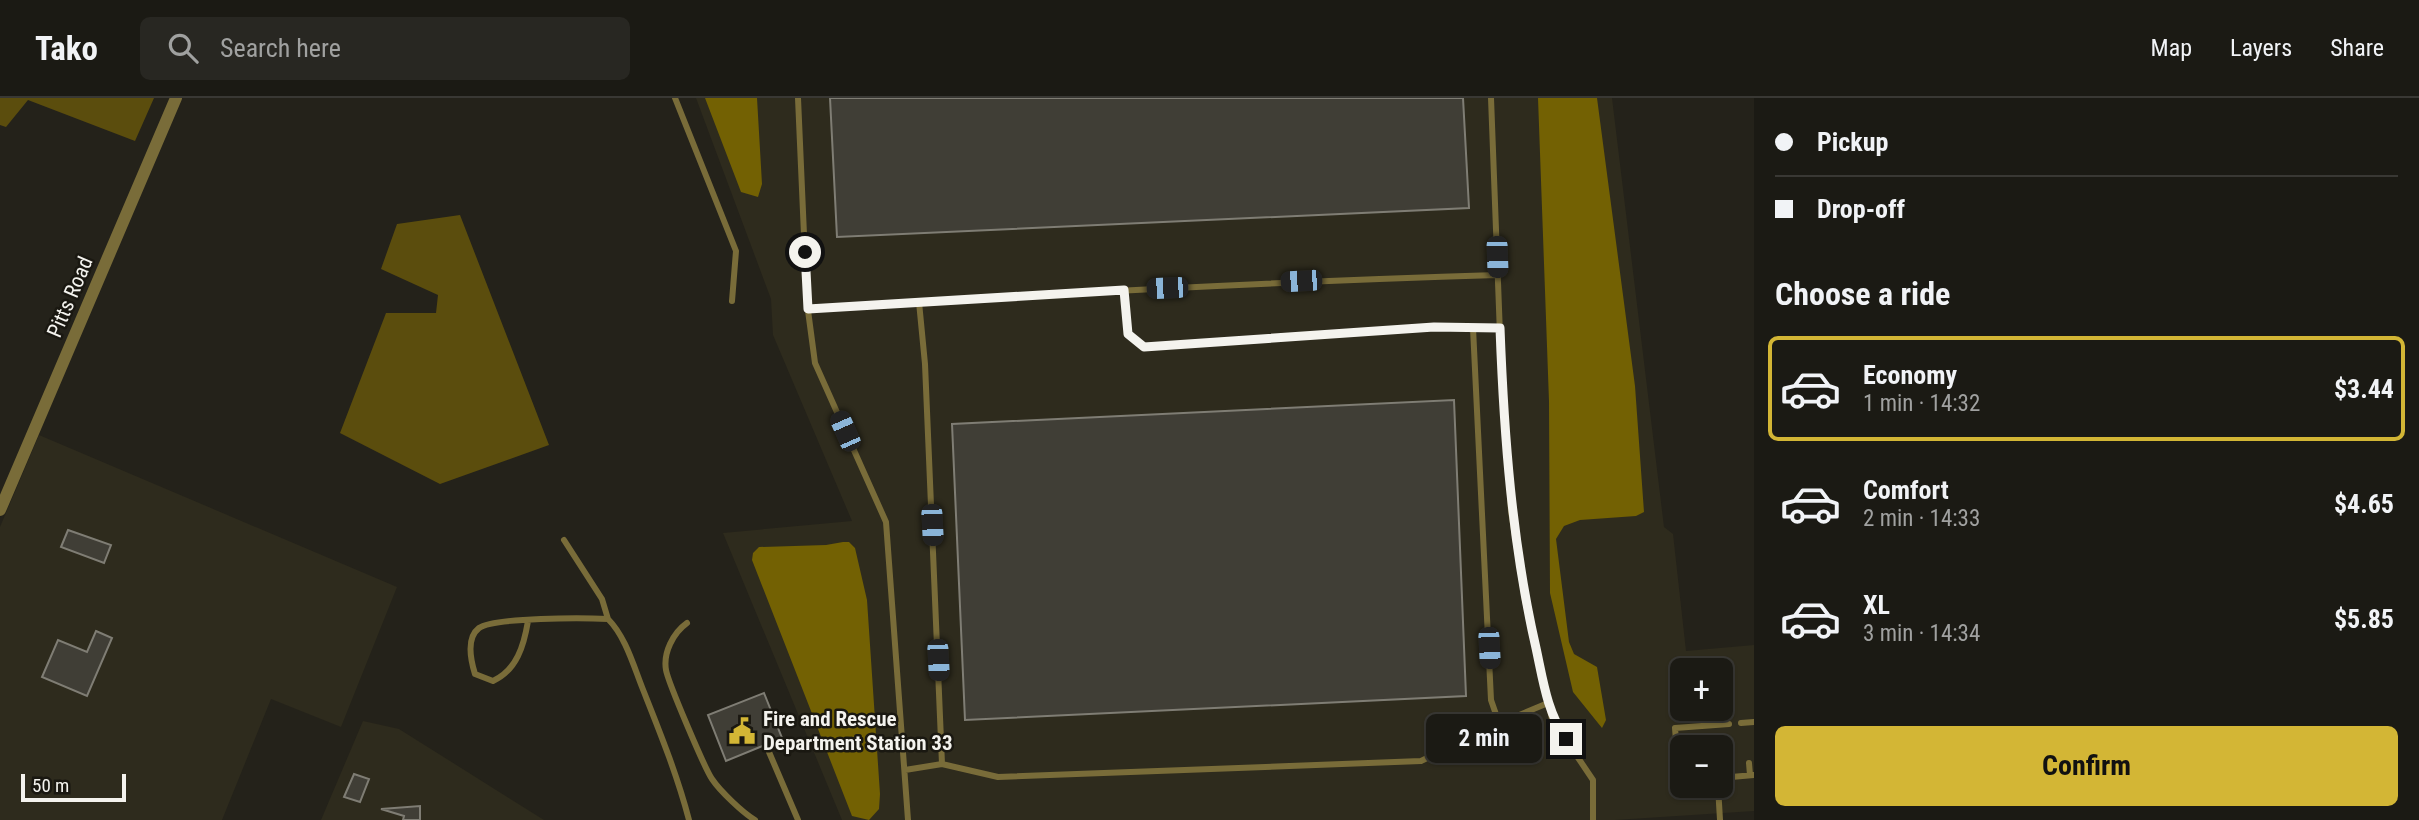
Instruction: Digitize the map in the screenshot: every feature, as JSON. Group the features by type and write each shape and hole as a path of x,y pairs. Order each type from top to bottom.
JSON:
{"street":[{"name":"Pitts Road","path":"0,510 176,98"}],"lane":[{"path":"676,98 736,251 732,301"},
{"path":"798,98 808,309 815,363 886,522 908,820"},
{"path":"1491,98 1497,275 1511,511 1525,601 1552,719 1592,780 1593,820"},
{"path":"808,309 1124,290 1497,275"},
{"path":"1124,290 1128,334 1144,347 1434,327 1500,328"},
{"path":"919,302 942,764"},
{"path":"1473,328 1491,698 1499,723"},
{"path":"564,540 601,599 608,619 620,636 659,728 689,820"},
{"path":"528,621 524,641 506,675 494,681 475,674 470,660 472,638 478,628 489,624 528,621 608,619"},
{"path":"687,623 678,629 670,642 666,670 713,780 746,815 755,820"},
{"path":"905,770 942,764 998,777 1421,761 1499,723 1548,703"},
{"path":"1676,735 1675,728 1700,730 1724,727"},
{"path":"769,752 798,820"},
{"path":"1733,776 1752,775 1749,763"},
{"path":"1719,798 1720,820"}],"shaded area":[{"path":"0,98 154,98 135,141 28,100 6,127 0,125"},
{"path":"696,98 1612,98 1664,527 1673,534 1686,651 1754,645 1754,811 1615,820 842,820 723,533 852,521 773,335 771,299"},
{"path":"705,98 757,98 762,184 758,197 741,192"},
{"path":"1538,98 1597,98 1635,386 1644,512 1636,516 1580,520 1564,526 1556,539 1569,642 1574,654 1597,667 1606,720 1602,728 1573,692 1550,593 1549,401"},
{"path":"460,215 549,445 440,484 340,433 386,313 436,313 438,295 381,269 397,224"},
{"path":"39,435 397,587 341,727 271,699 222,820 0,820 0,527"},
{"path":"849,542 855,548 867,600 880,794 879,809 869,820 852,816 752,560 753,553 759,547"},
{"path":"363,721 399,729 544,820 321,820"}],"building":[{"path":"830,98 1463,98 1469,208 837,237"},
{"path":"1454,400 1466,696 965,720 952,424"},
{"path":"68,530 111,545 104,563 61,547"},
{"path":"96,631 112,638 87,696 42,677 58,640 87,652"},
{"path":"764,693 782,738 726,761 708,715"},
{"path":"354,774 369,779 360,802 344,797"},
{"path":"420,806 420,820 403,820 404,816 381,809"}],"place":[{"name":"Fire and Rescue Department Station 33","path":"742,731"}],"route":[{"path":"805,252 808,309 1124,290 1128,334 1144,347 1434,327 1500,328 1511,511 1525,601 1552,719 1566,739"}]}
